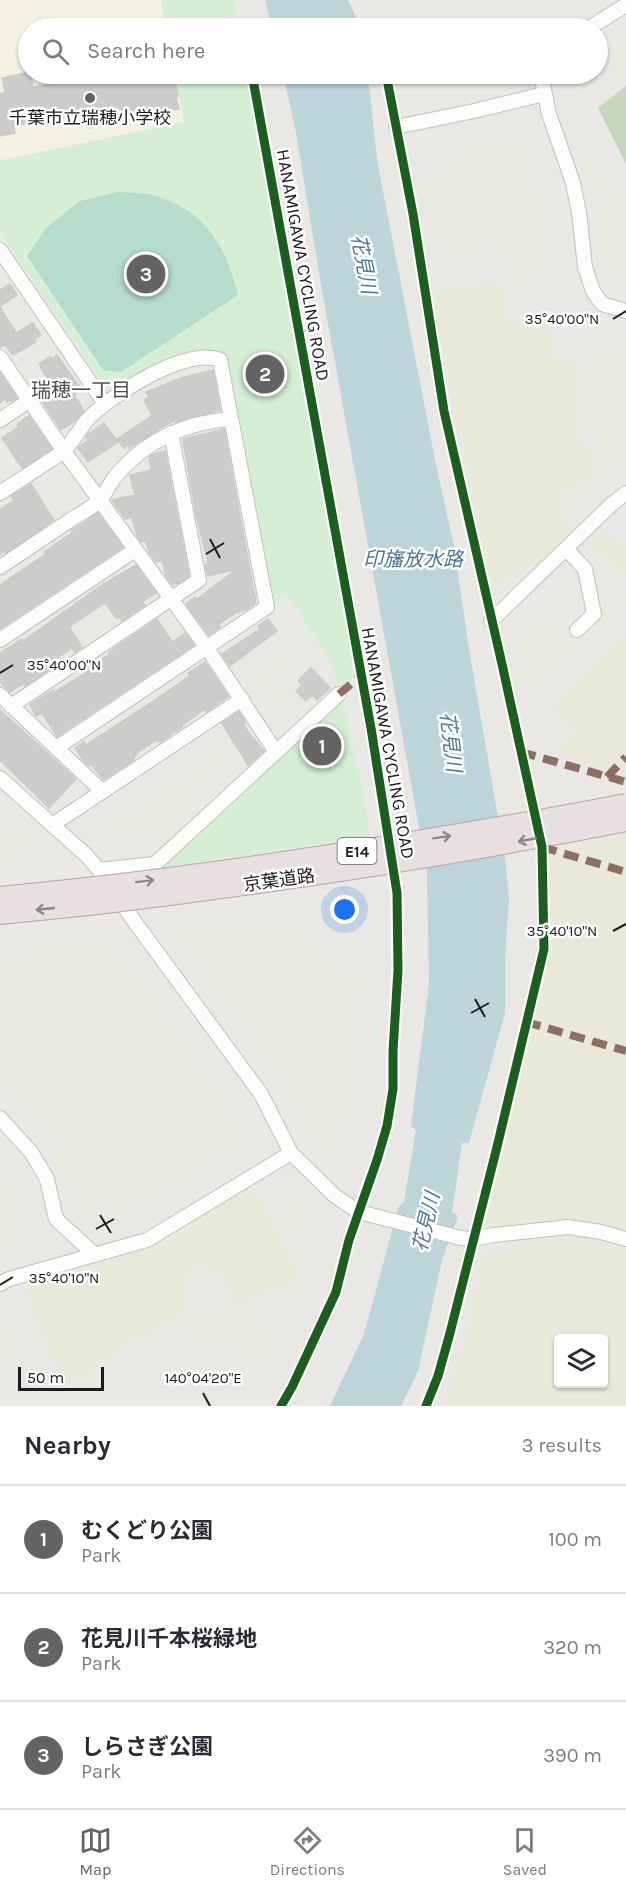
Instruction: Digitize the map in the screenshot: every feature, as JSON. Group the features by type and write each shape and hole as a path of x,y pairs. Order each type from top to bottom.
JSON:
{"highway":[{"name":"京葉道路","path":"576,822 626,802"},
{"name":"京葉道路","path":"0,914 88,896 330,856 576,822 626,822"},
{"name":"京葉道路","path":"0,897 88,896"}],"street":[{"path":"605,18 626,5"},
{"path":"542,84 560,151 573,183 579,212 585,267 592,291 602,304 626,311"},
{"path":"396,127 544,94"},
{"path":"0,250 105,404"},
{"path":"0,493 64,451 88,420 105,404 138,381 159,370 186,361 211,356 220,360 267,607 57,748"},
{"path":"0,357 99,501 207,648 276,752"},
{"path":"0,420 30,400"},
{"path":"0,567 99,501 115,477 136,455 171,433 212,420 231,419"},
{"path":"11,705 199,580 171,433"},
{"path":"491,621 626,493"},
{"path":"566,549 585,569 594,614 577,630"},
{"path":"0,640 135,550"},
{"path":"99,870 155,864 339,694"},
{"path":"0,695 102,791"},
{"path":"52,825 242,699"},
{"path":"0,778 87,856 99,870 261,1094 291,1153 335,1196 359,1212 461,1238 472,1239 568,1227 626,1239"},
{"path":"0,1118 31,1152 47,1179 56,1219 94,1255"},
{"path":"0,1284 9,1279 147,1240 291,1153"}],"shaded area":[{"name":"千葉市立瑞穂小学校","path":"0,0 161,0 164,18 18,18 18,84 177,84 185,122 0,160"},
{"path":"626,86 626,164 598,108"},
{"path":"499,282 507,324 547,319 551,359 574,357 576,433 593,459 595,476 554,489 561,522 575,530 535,569 531,564 493,583 431,294"},
{"path":"601,528 626,548 626,574 589,541"},
{"path":"626,635 626,749 608,767 557,753 577,730 553,708"},
{"path":"626,837 626,1227 609,1222 546,1219 495,1229 482,1222 549,952 546,852 554,846"},
{"path":"249,1186 300,1277 237,1302 219,1271 196,1259 180,1287 184,1308 151,1331 123,1340 124,1348 96,1369 64,1382 24,1286 134,1253"},
{"path":"561,1236 597,1241 626,1250 626,1406 445,1406 470,1324 483,1254 510,1252 525,1238"}],"green space":[{"path":"161,0 233,0 237,18 164,18"},
{"path":"177,84 249,84 356,676 338,689 333,665 288,595 273,604 250,477 225,360 216,351 177,358 113,389 106,388 0,232 0,161 184,122"},
{"path":"118,192 156,196 173,202 201,221 220,247 238,295 121,372 103,370 27,256 46,228 80,201"},
{"path":"342,700 363,792 369,836 158,868"}],"water":[{"path":"265,0 348,0 356,18 270,18"},
{"name":"印旛放水路","path":"285,84 369,84 377,160 435,460 454,546 469,649 505,858 509,898 505,959 505,1013 469,1143 462,1143 452,1212 458,1216 442,1260 418,1371 401,1406 330,1406 364,1334 399,1206 404,1202 416,1130 411,1127 429,984 427,872 321,285 295,127"}],"building":[{"path":"18,74 18,84 33,84 33,87 49,84 176,84 179,109 153,114 154,120 145,122 144,116 89,128 85,112 14,126 15,133 0,136 0,94 5,92 2,78"},
{"path":"10,284 17,295 0,306 0,290"},
{"path":"0,307 16,333 33,323 41,335 35,339 36,342 13,355 5,344 0,347"},
{"path":"57,355 82,390 74,395 84,411 75,421 61,430 35,390 49,381 39,364"},
{"path":"213,370 220,410 176,422 176,420 129,448 127,446 124,448 117,439 152,416 144,400 149,397 146,392 181,378"},
{"path":"0,373 17,398 12,401 7,402 6,399 0,403"},
{"path":"29,416 52,449 22,468 2,438 19,427 17,424"},
{"path":"104,423 118,442 88,462 78,448 88,440 86,437 88,434"},
{"path":"224,429 256,603 219,624 220,627 209,635 186,604 195,597 197,599 237,569 208,576 205,565 208,563 195,510 183,439"},
{"path":"165,451 189,576 179,583 172,584 166,576 162,560 156,562 149,552 146,541 141,542 137,536 132,517 125,519 112,500 135,495 130,475 151,470 149,457"},
{"path":"31,484 54,520 6,553 4,551 0,554 0,510 14,500 11,496"},
{"path":"98,513 123,547 0,629 0,585 46,554 44,552"},
{"path":"136,565 156,593 143,601 145,605 122,621 120,617 117,619 105,603 69,627 82,647 75,652 72,648 53,661 56,665 25,686 24,684 19,686 10,692 4,687 0,681 0,653 22,639 23,641 102,585"},
{"path":"157,619 172,642 185,633 194,645 57,736 42,713 36,716 30,705 95,667 93,665 110,654 109,652"},
{"path":"268,619 277,631 230,666 222,654 260,629 258,626"},
{"path":"205,662 228,696 206,712 205,709 160,742 158,739 135,754 137,755 133,758 134,760 108,777 103,779 91,764 89,766 85,763 75,748 84,742 86,745 140,710 190,676 188,673"},
{"path":"311,668 330,688 317,700 312,695 306,701 296,691 302,685 298,680"},
{"path":"0,710 76,779 49,808 0,760"},
{"path":"239,712 246,723 243,725 264,751 248,765 222,723"}],"marked path":[{"path":"339,694 361,676"},
{"path":"521,752 626,782"},
{"path":"607,777 626,757"},
{"path":"542,847 626,872"},
{"path":"526,1022 626,1051"}],"cycle path":[{"name":"HANAMIGAWA CYCLING ROAD","path":"254,84 371,728 397,893 398,970 393,1089 387,1126 349,1240 336,1292 281,1406"},
{"path":"388,84 413,214 444,411 542,847 544,949 450,1333 438,1376 426,1406"}],"place":[{"name":"千葉市立瑞穂小学校","path":"90,98"},
{"name":"しらさぎ公園","path":"146,274"},
{"name":"花見川千本桜緑地","path":"265,374"},
{"name":"むくどり公園","path":"322,746"}],"district":[{"name":"瑞穂一丁目","path":"81,390"}],"water label":[{"name":"花見川","path":"364,264"},
{"name":"花見川","path":"451,742"},
{"name":"花見川","path":"426,1222"}]}
